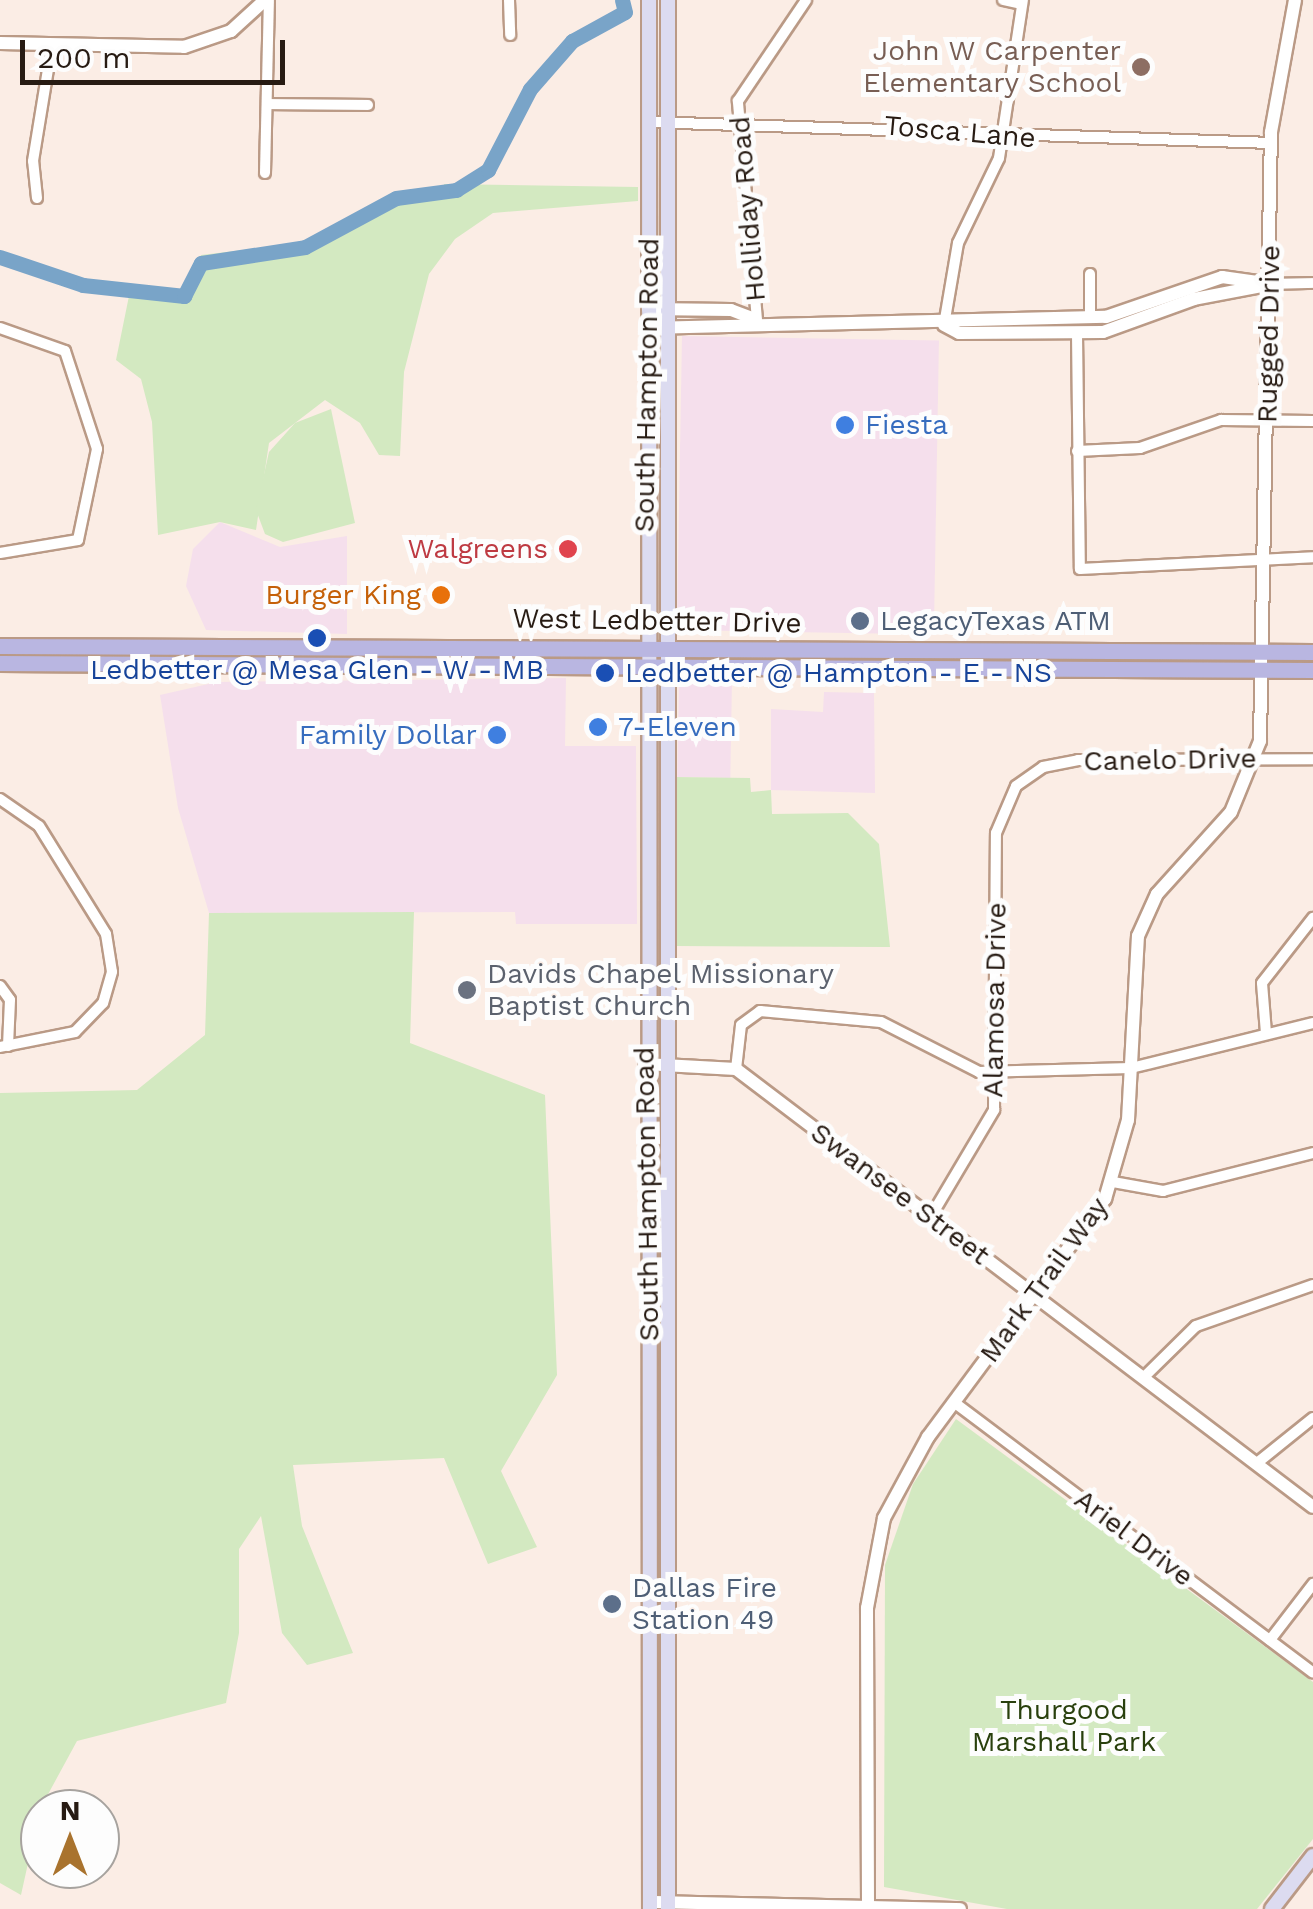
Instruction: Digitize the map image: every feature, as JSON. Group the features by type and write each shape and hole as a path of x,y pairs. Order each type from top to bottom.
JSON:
{"main road":[{"name":"South Hampton Road","path":"649,0 645,1064 668,1906"},
{"name":"South Hampton Road","path":"650,1906 664,1193 668,0"},
{"path":"647,398 665,398"},
{"path":"461,645 462,665"},
{"name":"West Ledbetter Drive","path":"0,646 461,645 1313,652"},
{"path":"184,662 228,656 231,647"},
{"path":"272,662 332,647"},
{"path":"808,666 811,648"},
{"name":"West Ledbetter Drive","path":"0,663 1313,670"},
{"path":"647,928 664,932"},
{"path":"647,1192 664,1193"},
{"path":"1272,1909 1313,1856"}],"street":[{"path":"0,43 184,47 231,31 267,0"},
{"path":"265,173 267,0"},
{"path":"508,0 510,35"},
{"name":"Holliday Road","path":"757,320 737,122 747,75 806,0"},
{"path":"944,325 952,264 991,186 1001,136 1023,2 1002,0"},
{"name":"Rugged Drive","path":"1263,670 1272,284 1271,143 1294,0"},
{"path":"37,198 33,161 52,45"},
{"path":"267,104 368,105"},
{"name":"Tosca Lane","path":"649,122 926,125 1001,136 1271,143"},
{"path":"1090,274 1090,317 1077,334 1080,569 1313,558"},
{"path":"648,328 757,320 944,325 1090,317 1222,276 1272,284 1313,283"},
{"path":"944,325 960,333 1077,334 1272,284"},
{"path":"648,309 731,310 757,320"},
{"path":"0,328 65,351 97,449 78,540 0,553"},
{"path":"1077,451 1140,448 1220,420 1313,421"},
{"name":"Mark Trail Way","path":"868,1902 872,1568 896,1489 1113,1182 1131,1068 1132,966 1146,913 1231,812 1256,759 1263,670"},
{"name":"Canelo Drive","path":"1030,774 1078,760 1313,759"},
{"name":"Alamosa Drive","path":"930,1218 986,1134 996,1072 996,833 1030,774"},
{"path":"0,799 39,826 106,934 112,962 103,1003 84,1025 46,1044 4,1047 10,1000 0,986"},
{"path":"1266,1033 1262,983 1313,918"},
{"path":"645,1064 736,1069 742,1026 776,1010 868,1018 966,1069 996,1072 1131,1068 1313,1023"},
{"name":"Swansee Street","path":"736,1069 1313,1506"},
{"path":"1113,1182 1163,1191 1313,1152"},
{"path":"1143,1378 1196,1326 1313,1285"},
{"name":"Ariel Drive","path":"955,1402 1313,1673"},
{"path":"1256,1463 1313,1418"},
{"path":"1270,1640 1313,1584"},
{"path":"650,1906 868,1902 960,1909"}],"shaded area":[{"path":"682,336 939,340 934,634 677,630"},
{"path":"220,522 280,547 347,536 347,634 206,630 186,586 193,549"},
{"path":"566,678 565,746 636,746 637,924 516,924 515,912 209,913 178,808 160,695 217,682"},
{"path":"679,680 732,681 730,778 677,777"},
{"path":"824,692 874,693 875,793 771,790 771,709 823,712"}],"green space":[{"path":"444,184 638,187 638,201 493,213 455,239 429,274 404,372 400,456 379,455 360,423 325,400 269,443 256,530 220,522 158,535 152,422 141,379 116,360 130,291 183,293 201,255 310,242 382,202 444,194"},
{"path":"331,409 355,523 283,542 265,534 256,510 269,452 295,423"},
{"path":"675,777 750,778 751,792 771,790 772,814 848,813 879,844 890,947 674,946"},
{"path":"414,912 410,1043 545,1095 557,1375 501,1471 537,1547 488,1564 444,1458 293,1465 302,1526 353,1653 307,1665 282,1633 261,1516 239,1549 239,1633 226,1703 77,1741 51,1789 20,1789 21,1895 0,1883 0,1093 137,1090 205,1035 209,913"},
{"name":"Thurgood Marshall Park","path":"956,1419 1313,1682 1313,1839 1257,1909 1007,1909 884,1887 885,1565 913,1484"}],"waterway":[{"path":"0,257 83,285 184,296 201,263 305,247 396,198 456,190 488,170 530,89 572,41 625,12 622,0"}],"place":[{"name":"John W Carpenter Elementary School","path":"1141,67"},
{"name":"Fiesta","path":"845,425"},
{"name":"Walgreens","path":"568,549"},
{"name":"Burger King","path":"441,595"},
{"name":"LegacyTexas ATM","path":"860,621"},
{"name":"Ledbetter @ Mesa Glen - W - MB","path":"317,638"},
{"name":"Ledbetter @ Hampton - E - NS","path":"605,673"},
{"name":"7-Eleven","path":"598,727"},
{"name":"Family Dollar","path":"497,735"},
{"name":"Davids Chapel Missionary Baptist Church","path":"467,990"},
{"name":"Dallas Fire Station 49","path":"612,1604"}]}
